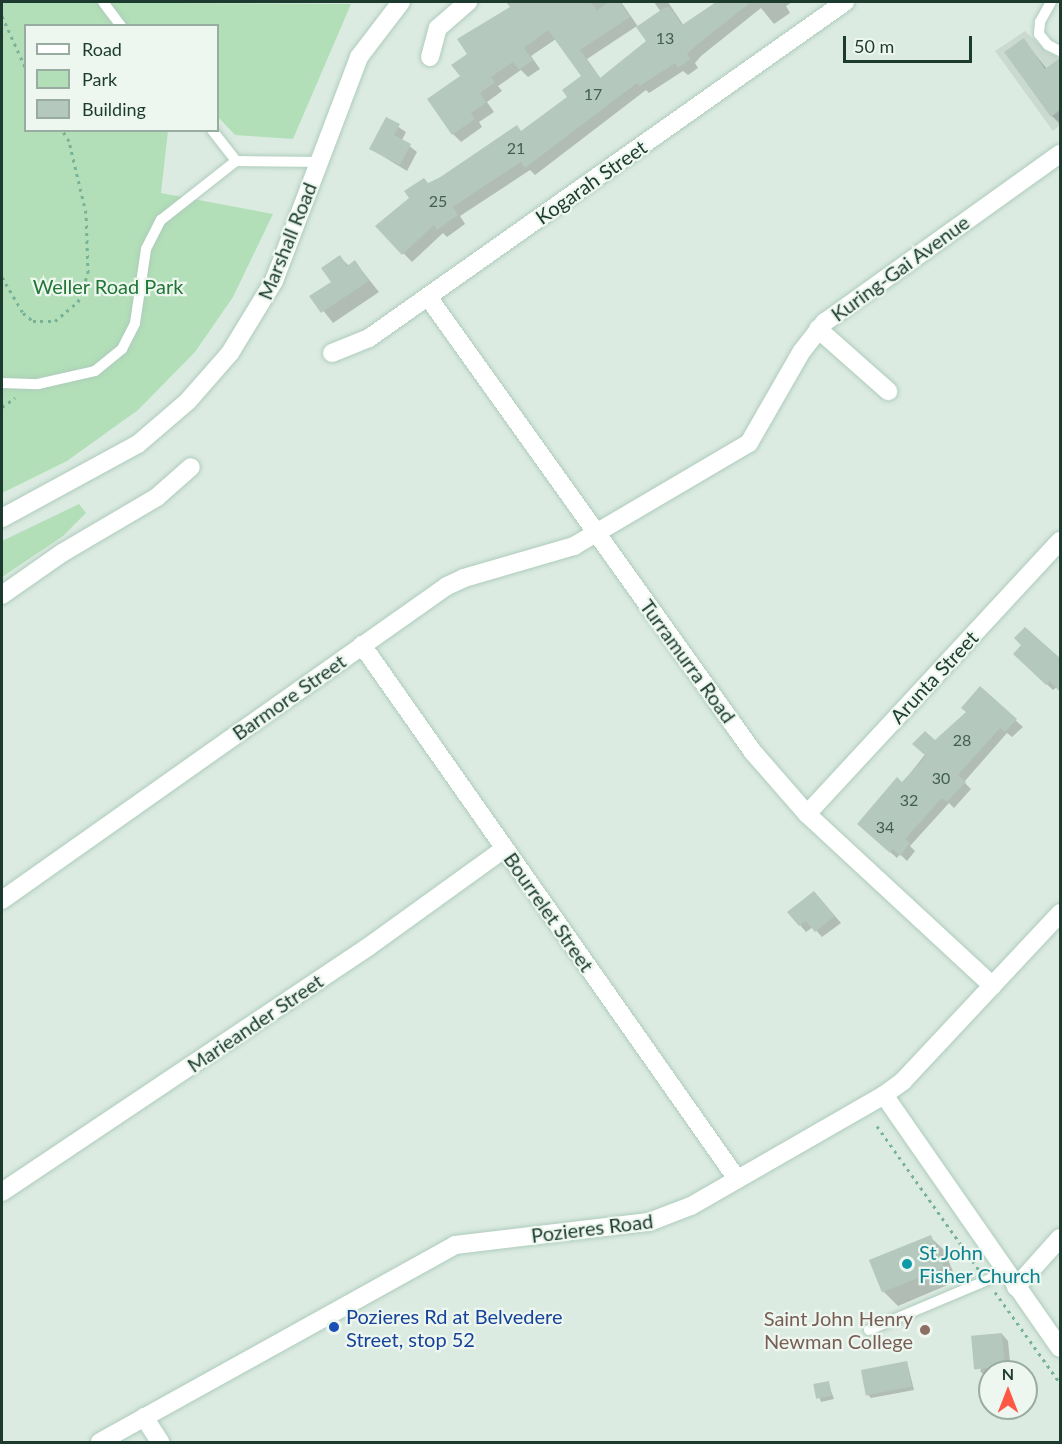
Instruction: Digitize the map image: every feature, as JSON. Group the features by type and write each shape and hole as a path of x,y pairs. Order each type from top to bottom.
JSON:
{"street":[{"name":"Marshall Road","path":"2,518 126,452 202,387 230,353 264,302 359,57 401,2"},
{"path":"430,57 438,28 468,2"},
{"name":"Kogarah Street","path":"332,353 369,338 845,2"},
{"name":"Kuring-Gai Avenue","path":"596,534 749,443 818,329 848,303 1060,154"},
{"name":"Turramurra Road","path":"428,297 753,752 807,814 993,986"},
{"path":"818,329 888,391"},
{"path":"2,595 62,553 157,497 191,467"},
{"name":"Barmore Street","path":"2,900 362,645 457,581 567,550 596,534"},
{"name":"Arunta Street","path":"807,814 1060,541"},
{"name":"Bourrelet Street","path":"362,645 737,1179"},
{"name":"Marieander Street","path":"2,1192 359,953 504,849"},
{"name":"Pozieres Road","path":"100,1443 455,1245 663,1219 737,1179 884,1095 915,1069 1060,913"},
{"path":"884,1095 1060,1348"},
{"path":"1011,1279 1060,1238"},
{"path":"144,1417 160,1443"}],"lane":[{"path":"103,2 120,24"},
{"path":"1051,2 1040,22 1039,33 1045,43 1060,51"},
{"path":"214,132 236,161"},
{"path":"2,383 38,384 95,371 122,350 135,323 146,249 162,220 236,161 318,162"},
{"path":"869,1330 987,1281 1011,1279"}],"path":[{"path":"2,16 24,65"},
{"path":"2,277 23,313 33,321 56,321 78,302 88,273 86,213 69,141 63,132"},
{"path":"877,1126 1060,1383"}],"shaded area":[{"path":"1025,31 1047,52 1060,58 1060,125 1053,131 995,51"}],"green space":[{"name":"Weller Road Park","path":"2,2 351,4 293,139 235,135 219,118 219,24 24,24 24,132 168,132 161,193 273,214 233,297 195,352 138,410 67,461 2,493"},
{"path":"79,504 86,513 63,536 2,577 2,541"}],"building":[{"path":"506,2 590,2 597,10 609,2 620,2 630,17 580,50 600,78 646,41 636,27 664,8 670,7 682,25 716,2 751,2 693,48 687,54 691,59 678,68 675,63 640,86 637,83 525,168 521,162 478,190 453,207 458,215 437,230 434,225 402,255 375,226 409,198 404,191 424,178 428,183 439,178 517,125 521,131 567,97 562,90 581,76 548,30 524,48 533,60 519,70 513,62 491,77 495,82 480,93 486,103 471,113 475,119 452,135 427,99 460,76 451,65 467,54 457,39 510,7"},
{"path":"1024,38 1045,69 1060,58 1060,110 1051,117 1004,52"},
{"path":"386,117 400,124 394,135 411,144 400,165 369,149"},
{"path":"340,255 347,266 355,260 369,281 321,313 309,296 331,282 321,268"},
{"path":"1025,627 1060,658 1060,692 1050,681 1046,685 1013,654 1021,645 1014,638"},
{"path":"980,686 1017,719 1005,732 1000,728 958,775 966,782 947,802 942,798 905,839 910,843 900,856 893,849 890,853 857,824 897,777 902,782 926,756 912,744 925,731 935,740 966,712 961,708"},
{"path":"814,891 835,916 815,932 806,921 799,926 787,912"},
{"name":"St John Fisher Church","path":"931,1235 944,1267 882,1293 869,1260"},
{"path":"1002,1333 1004,1360 978,1360 978,1369 974,1370 971,1336"},
{"path":"907,1361 912,1387 866,1395 861,1370"},
{"path":"829,1381 832,1396 816,1399 813,1384"}],"place":[{"name":"St John Fisher Church","path":"907,1264"},
{"name":"Pozieres Rd at Belvedere Street, stop 52","path":"334,1327"},
{"name":"Saint John Henry Newman College","path":"925,1330"}]}
